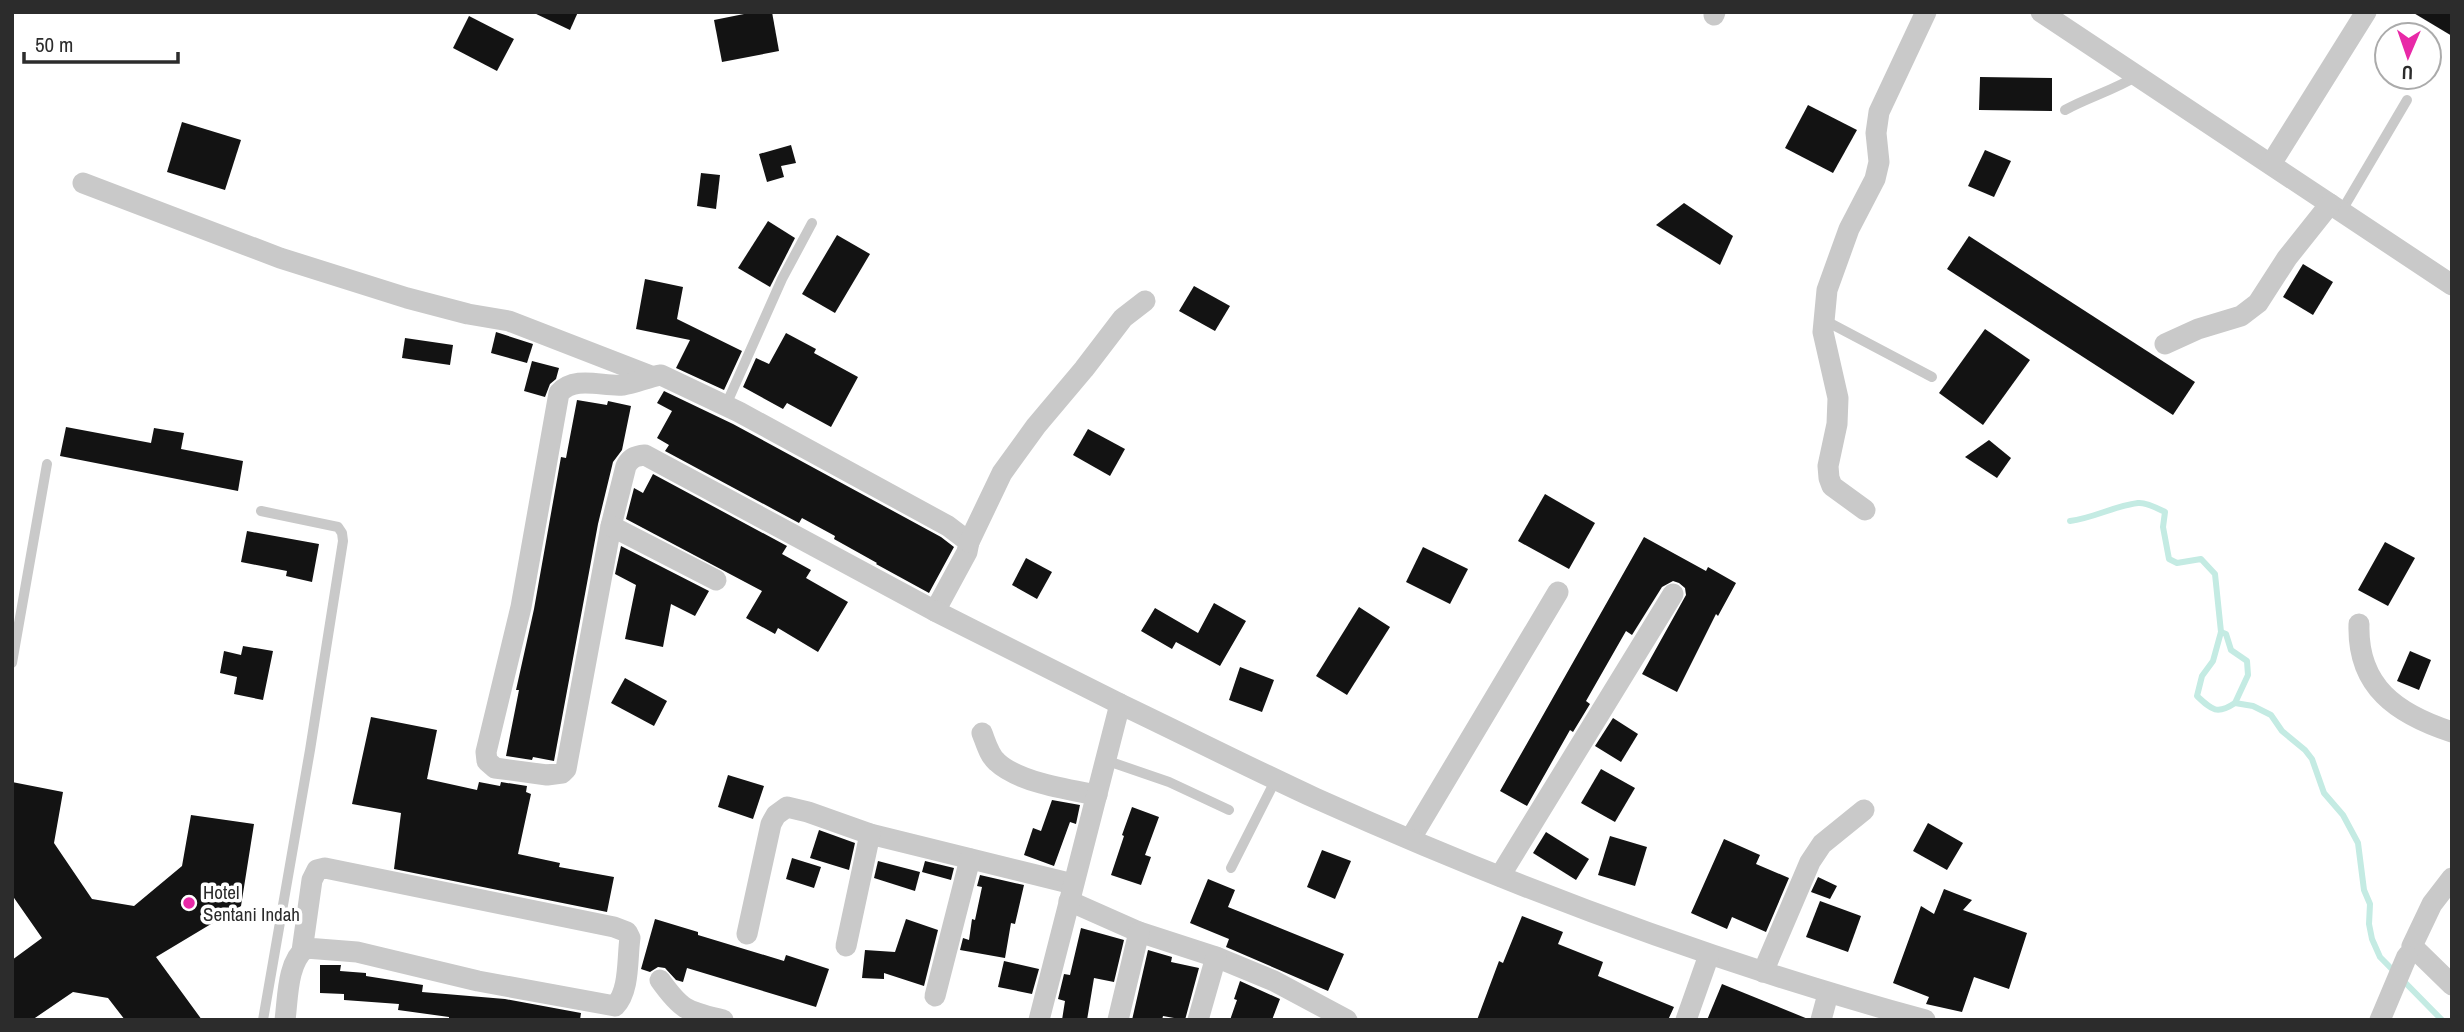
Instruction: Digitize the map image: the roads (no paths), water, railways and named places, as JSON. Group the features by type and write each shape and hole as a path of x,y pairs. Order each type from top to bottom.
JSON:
{"street":[{"path":"1865,510 1832,486 1829,478 1828,466 1837,424 1838,398 1823,332 1827,290 1849,229 1875,180 1879,162 1876,134 1880,112 1926,12"},
{"path":"2041,12 2452,285"},
{"path":"2271,164 2365,12"},
{"path":"83,183 280,258 407,298 468,314 509,321 651,376"},
{"path":"2165,344 2198,329 2241,316 2258,303 2287,258 2335,208"},
{"path":"935,611 967,552 969,542 1002,473 1029,435 1123,318 1145,301"},
{"path":"969,542 948,526 726,405 661,375 620,385 569,385 559,393 521,607 486,752 487,761 495,768 547,775 562,773 566,769 611,526 626,466 630,459 645,455 935,611 1315,798 1500,876 1709,955 1915,1018"},
{"path":"611,526 716,580"},
{"path":"1411,838 1558,592"},
{"path":"1500,876 1673,594"},
{"path":"2359,624 2358,641 2365,666 2388,701 2425,723 2452,732"},
{"path":"1039,1020 1120,704"},
{"path":"982,733 991,754 1010,772 1097,795"},
{"path":"747,934 771,824 781,809 793,808 870,834 970,859 1071,893 1139,932 1216,957 1299,992 1347,1020"},
{"path":"1763,972 1810,862 1822,844 1864,810"},
{"path":"846,946 870,834"},
{"path":"935,996 970,859"},
{"path":"285,1020 294,965 302,951 312,880 317,870 325,868 614,927 627,932 630,938 623,991 615,1006 478,981 357,952 311,948 302,951"},
{"path":"2452,878 2432,904 2412,946 2452,985"},
{"path":"1118,1020 1139,932"},
{"path":"1686,1020 1709,955"},
{"path":"2383,1014 2407,956"},
{"path":"1198,1020 1216,957"},
{"path":"660,980 676,1003 687,1011 723,1020"},
{"path":"1821,1020 1828,993"}],"lane":[{"path":"2065,110 2089,97 2116,89 2137,76"},
{"path":"2335,208 2407,100"},
{"path":"726,405 782,279 812,223"},
{"path":"1825,320 1932,377"},
{"path":"12,663 47,464"},
{"path":"261,510 338,527 343,541 263,1020"},
{"path":"1105,760 1169,782 1229,810"},
{"path":"1231,868 1276,779"}],"waterway":[{"path":"2070,521 2129,505 2141,503 2152,506 2165,512 2163,527 2169,559 2177,563 2201,559 2215,574 2221,632 2213,661 2202,676 2197,696 2215,709 2224,709 2235,703 2253,706 2271,715 2282,731 2312,759 2324,793 2343,815 2358,843 2364,890 2370,904 2369,924 2380,957 2442,1020"},
{"path":"2221,632 2226,634 2231,650 2247,661 2248,675 2235,703"}],"place":[{"name":"Hotel Sentani Indah","path":"189,903"}]}
